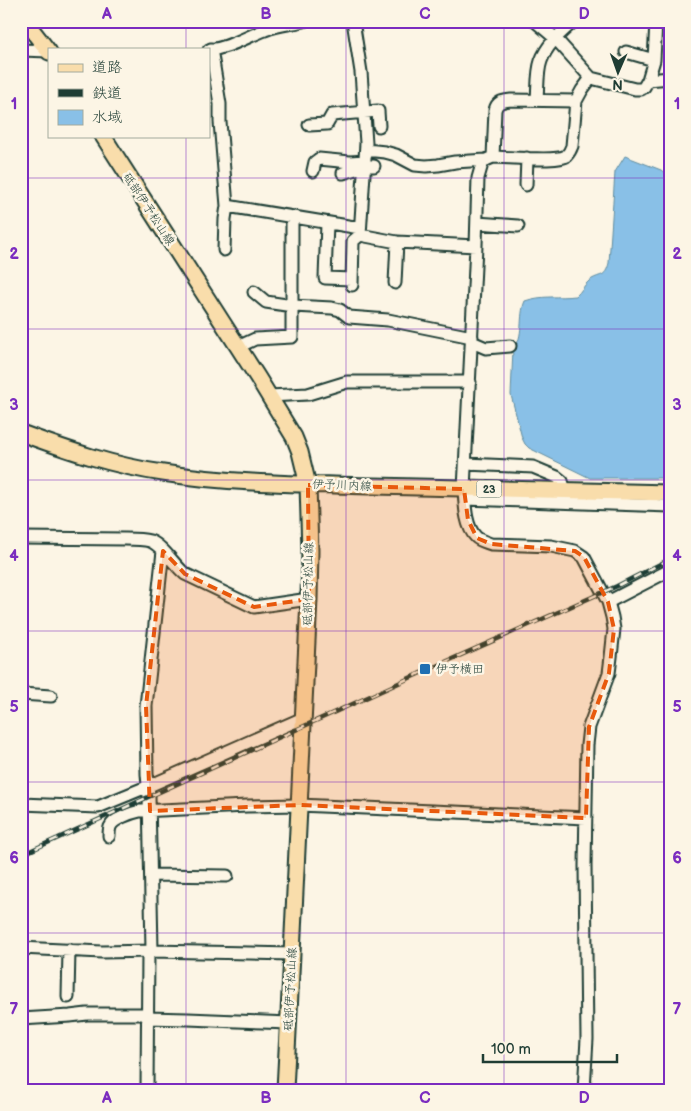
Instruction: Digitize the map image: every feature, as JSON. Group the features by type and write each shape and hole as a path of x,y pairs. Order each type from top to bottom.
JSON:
{"main road":[{"path":"25,21 48,51"},
{"name":"砥部伊予松山線","path":"103,138 294,437 308,484 309,599 285,1090"},
{"name":"伊予川内線","path":"21,433 90,456 161,473 225,480 465,494 565,490 670,493"}],"street":[{"path":"224,250 227,206 220,104 210,49 224,46 266,29 304,21"},
{"path":"327,223 325,278 352,283 354,242 360,232 367,161 361,72 354,21"},
{"path":"535,21 555,38 591,78 635,89 644,87 648,80 654,60 656,21"},
{"path":"536,100 541,62 547,48 574,21"},
{"path":"21,50 48,51"},
{"path":"626,52 654,60"},
{"path":"343,172 385,152 396,155 415,165 426,166 490,158 559,158 565,156 572,146 576,101 591,78"},
{"path":"648,80 670,78"},
{"path":"576,101 511,100 496,104 490,158 482,164 478,178 465,494 468,520 471,530 477,538 491,544 551,546 575,551 584,557 608,602 612,617 613,641 608,673 589,727 587,745 585,866 587,1039 584,1090"},
{"path":"309,125 326,124 332,115 378,111 379,126"},
{"path":"526,185 527,158"},
{"path":"314,171 315,162 319,159 340,162 367,161"},
{"path":"227,206 327,223 397,242 476,246"},
{"path":"238,347 255,339 292,338 292,218"},
{"path":"477,224 518,226"},
{"path":"395,283 397,242"},
{"path":"254,292 266,302 293,306 332,308 340,310 349,317 388,320 472,340 486,348 510,346"},
{"path":"269,396 308,394 348,382 470,382"},
{"path":"466,464 533,467 557,477 562,481 565,490"},
{"path":"465,494 670,506"},
{"path":"21,538 141,540 151,542 159,546 185,574 254,607 309,599"},
{"path":"147,1090 151,875 146,706 163,551"},
{"path":"608,602 670,570"},
{"path":"21,694 51,696"},
{"path":"21,804 98,807 303,718"},
{"path":"109,836 110,826 115,821 132,812 247,806 299,805 586,818"},
{"path":"151,875 226,876"},
{"path":"21,948 102,952 150,951 292,954"},
{"path":"68,997 69,950"},
{"path":"21,1019 87,1014 288,1023"}],"highlighted area":[{"path":"308,485 464,489 468,520 477,538 491,544 575,551 584,557 608,602 614,629 609,673 589,727 586,818 299,805 150,811 146,706 163,551 185,574 254,607 309,599"}],"water":[{"path":"625,156 661,170 670,177 670,478 590,478 529,448 522,438 511,395 513,349 519,339 525,301 544,297 576,296 589,281 604,274 606,271 609,263 615,172"}],"railway":[{"path":"21,855 425,671 617,586 670,559"}],"place":[{"name":"伊予横田","path":"425,669"}]}
